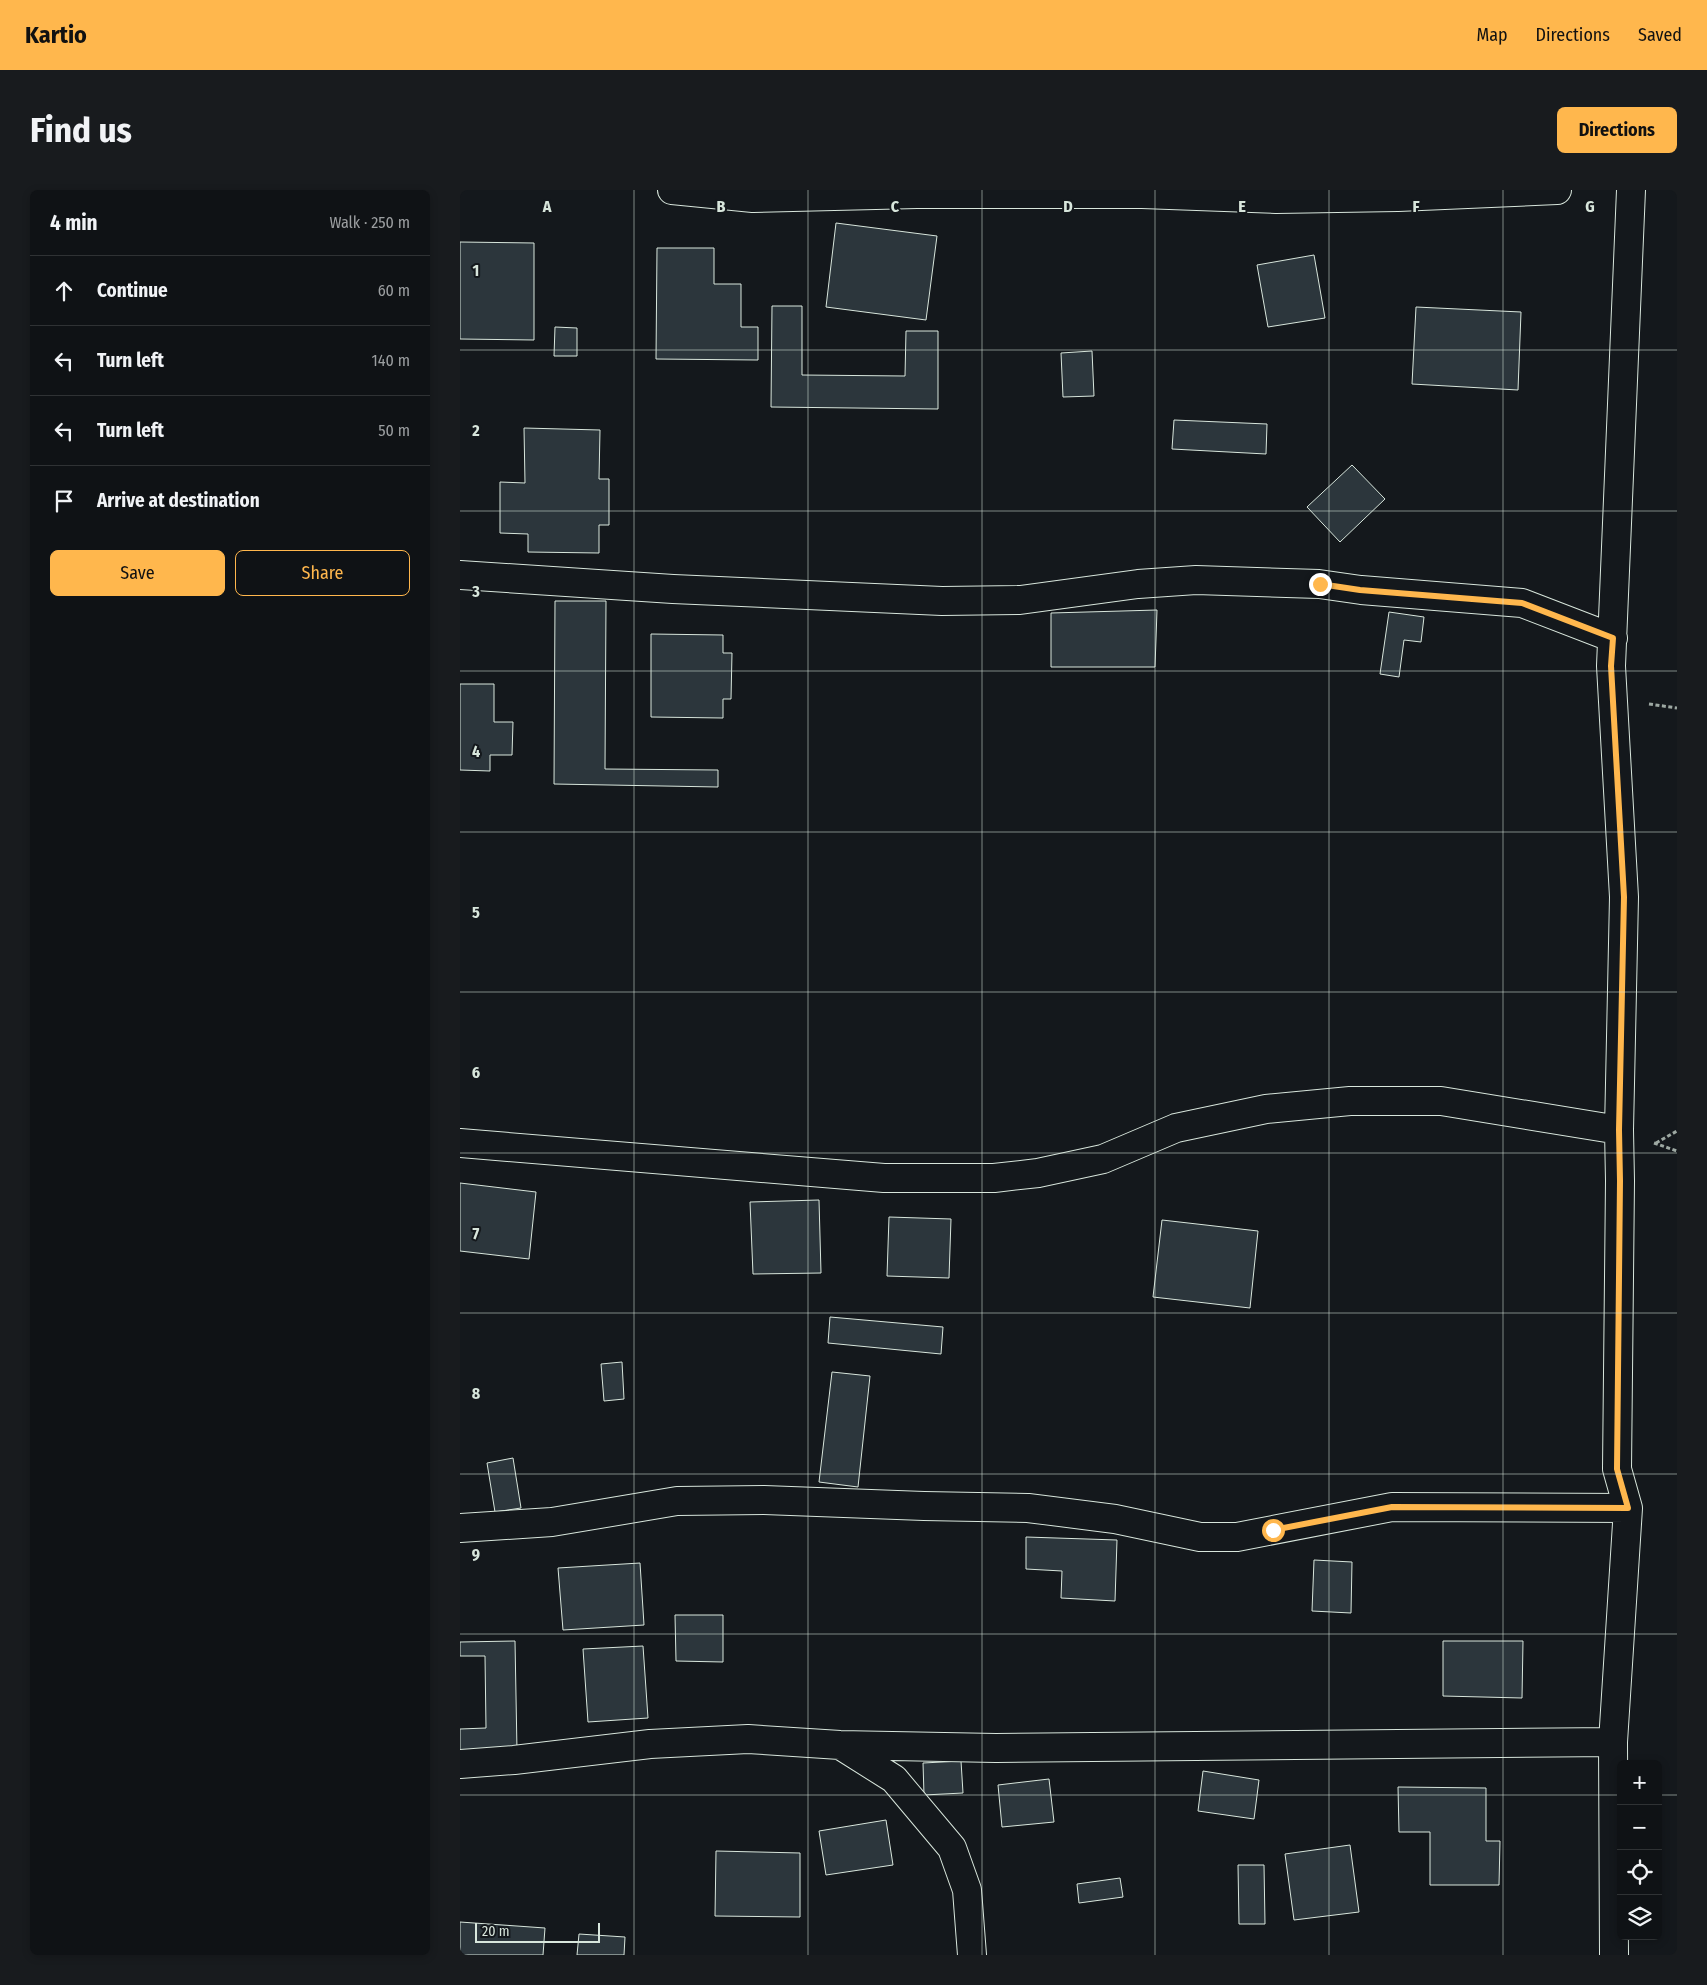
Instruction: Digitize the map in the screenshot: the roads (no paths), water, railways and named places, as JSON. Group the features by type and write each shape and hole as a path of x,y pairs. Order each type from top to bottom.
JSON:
{"street":[{"path":"672,190 753,198 937,194 1142,194 1276,199 1398,197 1557,190"},
{"path":"1614,1955 1613,1742 1628,1508 1617,1469 1619,1130 1624,897 1611,666 1631,190"},
{"path":"460,576 673,589 942,601 1020,600 1138,584 1196,580 1320,584 1360,590 1522,603 1613,638"},
{"path":"460,1143 884,1178 994,1178 1038,1173 1103,1159 1176,1128 1266,1109 1350,1101 1441,1101 1619,1130"},
{"path":"460,1528 552,1522 677,1501 764,1500 1028,1508 1115,1519 1200,1536 1236,1537 1392,1507 1628,1508"},
{"path":"460,1764 514,1760 650,1744 748,1739 840,1745 1005,1748 1613,1742"},
{"path":"840,1745 894,1779 952,1848 967,1890 972,1955"}]}
